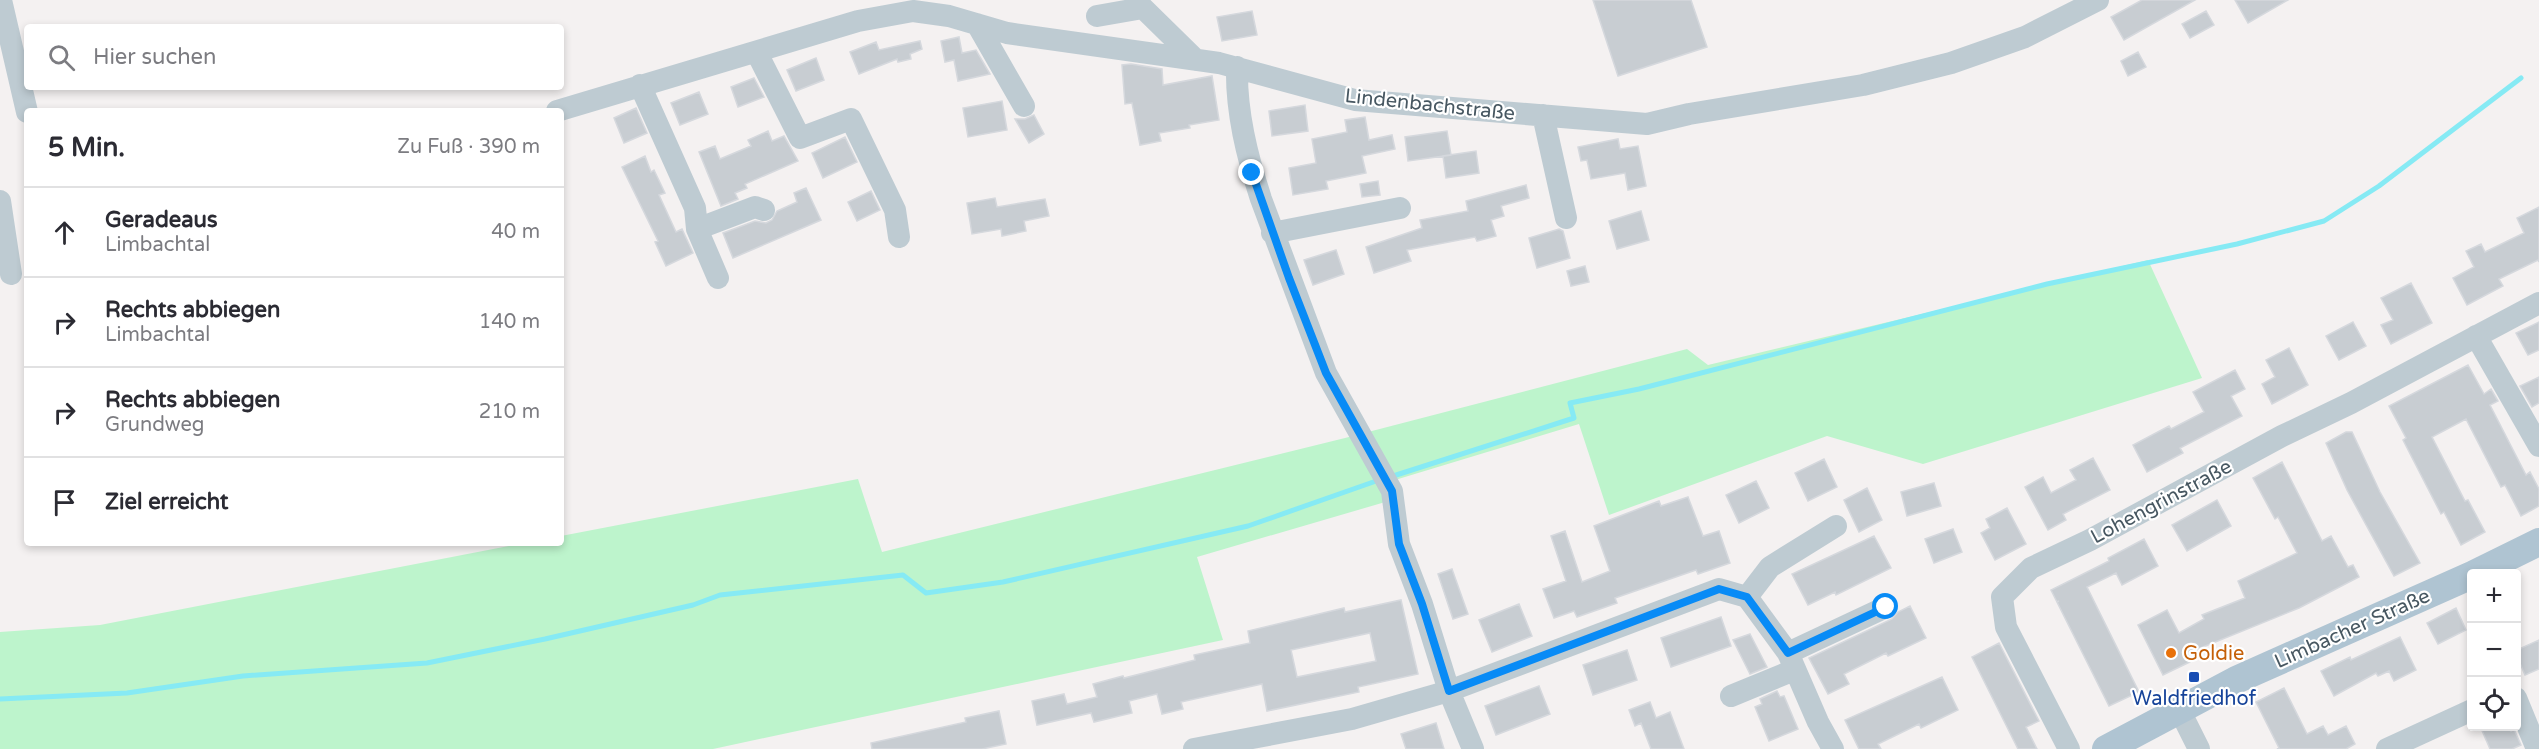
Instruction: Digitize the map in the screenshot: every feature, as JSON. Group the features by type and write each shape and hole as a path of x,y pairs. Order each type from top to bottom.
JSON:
{"main road":[{"name":"Limbacher Straße","path":"2487,569 2539,542"},
{"name":"Limbacher Straße","path":"2106,749 2179,709 2311,646 2467,579"}],"street":[{"path":"1,0 26,108"},
{"name":"Lindenbachstraße","path":"564,109 858,21 913,10 949,16 1007,33 1237,68 1355,100 1647,124 1689,114 1863,86 1951,63 2025,37 2097,0"},
{"path":"1097,16 1143,8 1196,60"},
{"path":"977,24 1024,106"},
{"path":"757,52 800,138 851,120 895,210 899,237"},
{"path":"1237,68 1236,98 1252,173 1272,233 1326,373 1392,491 1399,544 1422,604 1449,691 1473,749"},
{"path":"640,86 695,208 697,229 718,278"},
{"path":"1543,116 1566,218"},
{"path":"0,201 13,273"},
{"path":"697,229 755,207 764,210"},
{"path":"1272,233 1400,208"},
{"name":"Lohengrinstraße","path":"2069,749 2006,627 2002,597 2023,575 2031,568 2090,540 2282,436 2351,403 2539,303"},
{"path":"2476,336 2539,446"},
{"path":"1747,597 1770,567 1836,526"},
{"path":"1194,749 1352,719 1449,691 1719,589 1747,597 1791,661 1833,749"},
{"path":"1731,696 1886,607"},
{"path":"2521,708 2537,749"},
{"path":"2179,709 2199,749"},
{"path":"2387,749 2467,712"}],"green space":[{"path":"2148,260 2202,378 1923,464 1827,436 1609,515 1579,424 1395,480 1399,498 1197,557 1223,640 713,749 0,749 0,632 100,625 508,546 564,546 564,535 858,479 882,552 1345,438 1687,349 1708,365"}],"building":[{"path":"1593,0 1691,0 1707,47 1618,76"},
{"path":"2142,0 2195,0 2124,40 2111,17"},
{"path":"2235,0 2288,0 2248,23"},
{"path":"1252,11 1257,35 1222,41 1217,17"},
{"path":"2206,11 2214,25 2190,38 2182,24"},
{"path":"959,37 962,53 976,50 990,74 958,81 954,60 945,62 941,41"},
{"path":"920,41 922,49 910,54 911,59 898,62 897,59 859,74 850,52 876,42 879,50"},
{"path":"2138,52 2146,67 2128,76 2121,61"},
{"path":"816,58 824,80 796,91 787,70"},
{"path":"1131,64 1162,69 1163,85 1212,76 1219,120 1159,133 1161,141 1140,145 1132,103 1125,104 1122,65"},
{"path":"754,78 764,97 738,107 731,87"},
{"path":"699,92 708,114 680,125 671,103"},
{"path":"1002,101 1007,130 968,137 963,108"},
{"path":"1305,105 1308,131 1272,136 1269,111"},
{"path":"636,108 647,133 624,143 614,118"},
{"path":"1034,115 1044,134 1029,143 1015,119 1025,119"},
{"path":"1365,117 1369,140 1392,135 1395,149 1362,156 1366,173 1326,181 1328,189 1293,195 1289,168 1316,163 1312,139 1347,132 1345,120"},
{"path":"768,131 772,141 784,136 798,161 745,184 747,188 735,193 738,199 721,206 699,152 715,146 720,159 751,146 748,140"},
{"path":"1447,131 1451,155 1408,161 1405,137"},
{"path":"845,137 857,162 823,178 812,153"},
{"path":"1618,139 1620,149 1638,146 1646,186 1628,190 1625,173 1591,179 1587,160 1581,161 1578,147"},
{"path":"1476,151 1479,173 1446,178 1443,156"},
{"path":"645,156 651,172 654,170 665,193 659,195 676,232 682,229 693,253 666,266 655,242 658,241 622,167"},
{"path":"1378,181 1380,195 1362,197 1360,184"},
{"path":"1526,185 1529,198 1501,206 1504,216 1491,220 1496,236 1477,241 1475,237 1407,250 1411,261 1374,273 1366,247 1422,228 1420,220 1468,211 1466,201"},
{"path":"806,188 821,220 733,258 723,233 755,221 766,223 772,220 777,211 797,202 794,193"},
{"path":"871,191 880,210 857,221 848,202"},
{"path":"995,198 997,207 1045,199 1049,216 1024,221 1026,231 1002,236 1001,229 972,234 967,203"},
{"path":"2539,207 2539,262 2538,260 2499,279 2503,286 2467,305 2453,278 2474,267 2466,251 2481,244 2485,252 2524,233 2517,218"},
{"path":"1641,211 1649,240 1617,249 1609,221"},
{"path":"1559,229 1563,231 1570,258 1537,268 1529,238"},
{"path":"1336,250 1344,274 1313,285 1304,260"},
{"path":"1585,266 1589,282 1571,286 1567,271"},
{"path":"2411,283 2432,323 2391,344 2381,325 2393,320 2381,298"},
{"path":"2353,322 2366,346 2339,360 2326,336"},
{"path":"2539,322 2539,350 2528,355 2516,333"},
{"path":"2289,348 2308,385 2272,404 2262,384 2275,377 2266,360"},
{"path":"2468,365 2484,394 2491,389 2498,401 2490,405 2526,475 2530,472 2539,489 2539,506 2521,516 2505,485 2501,487 2466,419 2432,437 2465,501 2468,500 2485,532 2461,545 2444,512 2441,514 2403,440 2406,438 2389,406"},
{"path":"2235,370 2245,389 2231,396 2242,416 2180,448 2183,453 2147,472 2133,445 2169,426 2171,429 2204,412 2193,392"},
{"path":"2539,377 2539,403 2532,407 2520,386"},
{"path":"2346,432 2352,432 2380,492 2420,563 2394,576 2347,490 2326,443"},
{"path":"2093,458 2110,490 2063,514 2066,520 2048,530 2025,487 2043,477 2051,493 2076,480 2070,470"},
{"path":"1824,459 1837,487 1808,501 1795,473"},
{"path":"2282,462 2322,541 2331,536 2348,567 2353,565 2359,577 2299,608 2198,649 2200,657 2163,675 2138,625 2167,610 2179,633 2204,619 2202,615 2245,598 2238,581 2297,553 2278,517 2275,519 2253,478"},
{"path":"1756,481 1769,508 1739,523 1726,495"},
{"path":"1934,483 1941,506 1907,516 1901,492"},
{"path":"1867,488 1882,520 1859,532 1844,500"},
{"path":"1688,497 1703,536 1719,531 1730,563 1698,574 1696,570 1615,598 1617,603 1577,617 1574,611 1554,618 1543,589 1566,581 1551,536 1565,531 1582,582 1610,571 1594,526 1659,501 1661,506"},
{"path":"2217,500 2231,526 2187,551 2172,525"},
{"path":"2007,508 2026,544 1995,560 1981,533 1990,528 1986,519"},
{"path":"1953,529 1962,552 1934,563 1925,539"},
{"path":"1874,536 1891,568 1836,595 1835,592 1808,605 1792,574"},
{"path":"2144,539 2158,566 2122,585 2116,573 2087,587 2139,692 2109,706 2051,590 2109,561 2108,558"},
{"path":"1452,569 1468,614 1453,619 1438,574"},
{"path":"1401,600 1418,674 1358,687 1359,692 1267,711 1262,684 1181,702 1183,709 1162,714 1157,694 1129,701 1132,713 1094,722 1091,713 1037,725 1032,701 1064,694 1067,704 1097,697 1093,684 1195,660 1194,655 1250,643 1248,631 1344,608 1345,612","holes":["1370,633 1376,661 1297,677 1291,650"]},
{"path":"1519,604 1532,636 1492,652 1479,620"},
{"path":"1910,606 1926,638 1888,656 1886,653 1844,674 1849,684 1828,694 1809,658 1892,619 1898,612"},
{"path":"2456,608 2466,630 2438,644 2427,623"},
{"path":"1721,617 1731,646 1671,667 1661,638"},
{"path":"1750,634 1767,667 1750,674 1733,640"},
{"path":"2400,637 2416,670 2394,681 2389,671 2378,676 2376,673 2334,696 2321,671"},
{"path":"2539,640 2539,669 2525,675 2521,666 2521,648"},
{"path":"1999,643 2039,721 2026,727 2037,749 2018,749 1972,657"},
{"path":"1627,650 1637,680 1593,695 1583,665"},
{"path":"1942,677 1958,710 1921,728 1919,724 1878,744 1881,749 1859,749 1845,720"},
{"path":"1539,686 1550,714 1496,735 1485,706"},
{"path":"2284,688 2307,734 2323,726 2328,735 2346,726 2355,744 2346,749 2277,749 2279,748 2256,702"},
{"path":"1777,691 1780,697 1784,696 1798,729 1769,741 1755,707 1762,704 1760,699"},
{"path":"1650,702 1656,718 1670,712 1684,749 1651,749 1641,723 1635,726 1629,710"},
{"path":"999,711 1006,744 982,749 872,749 871,743 966,722 965,718"},
{"path":"1436,723 1444,749 1406,749 1401,734"},
{"path":"2482,731 2515,731 2521,745 2512,749 2490,749"}],"waterway":[{"path":"1390,477 1574,418 1570,403 1639,389 2047,284 2237,244 2324,221 2379,186 2521,78"},
{"path":"0,699 127,693 243,676 427,663 693,605 720,595 903,575 926,593 1003,582 1248,526 1379,480"}],"place":[{"name":"Goldie","path":"2171,653"},
{"name":"Waldfriedhof","path":"2194,677"}],"route":[{"path":"1252,173 1326,373 1392,491 1399,544 1422,604 1449,691 1719,589 1747,597 1788,653 1886,607"}]}
